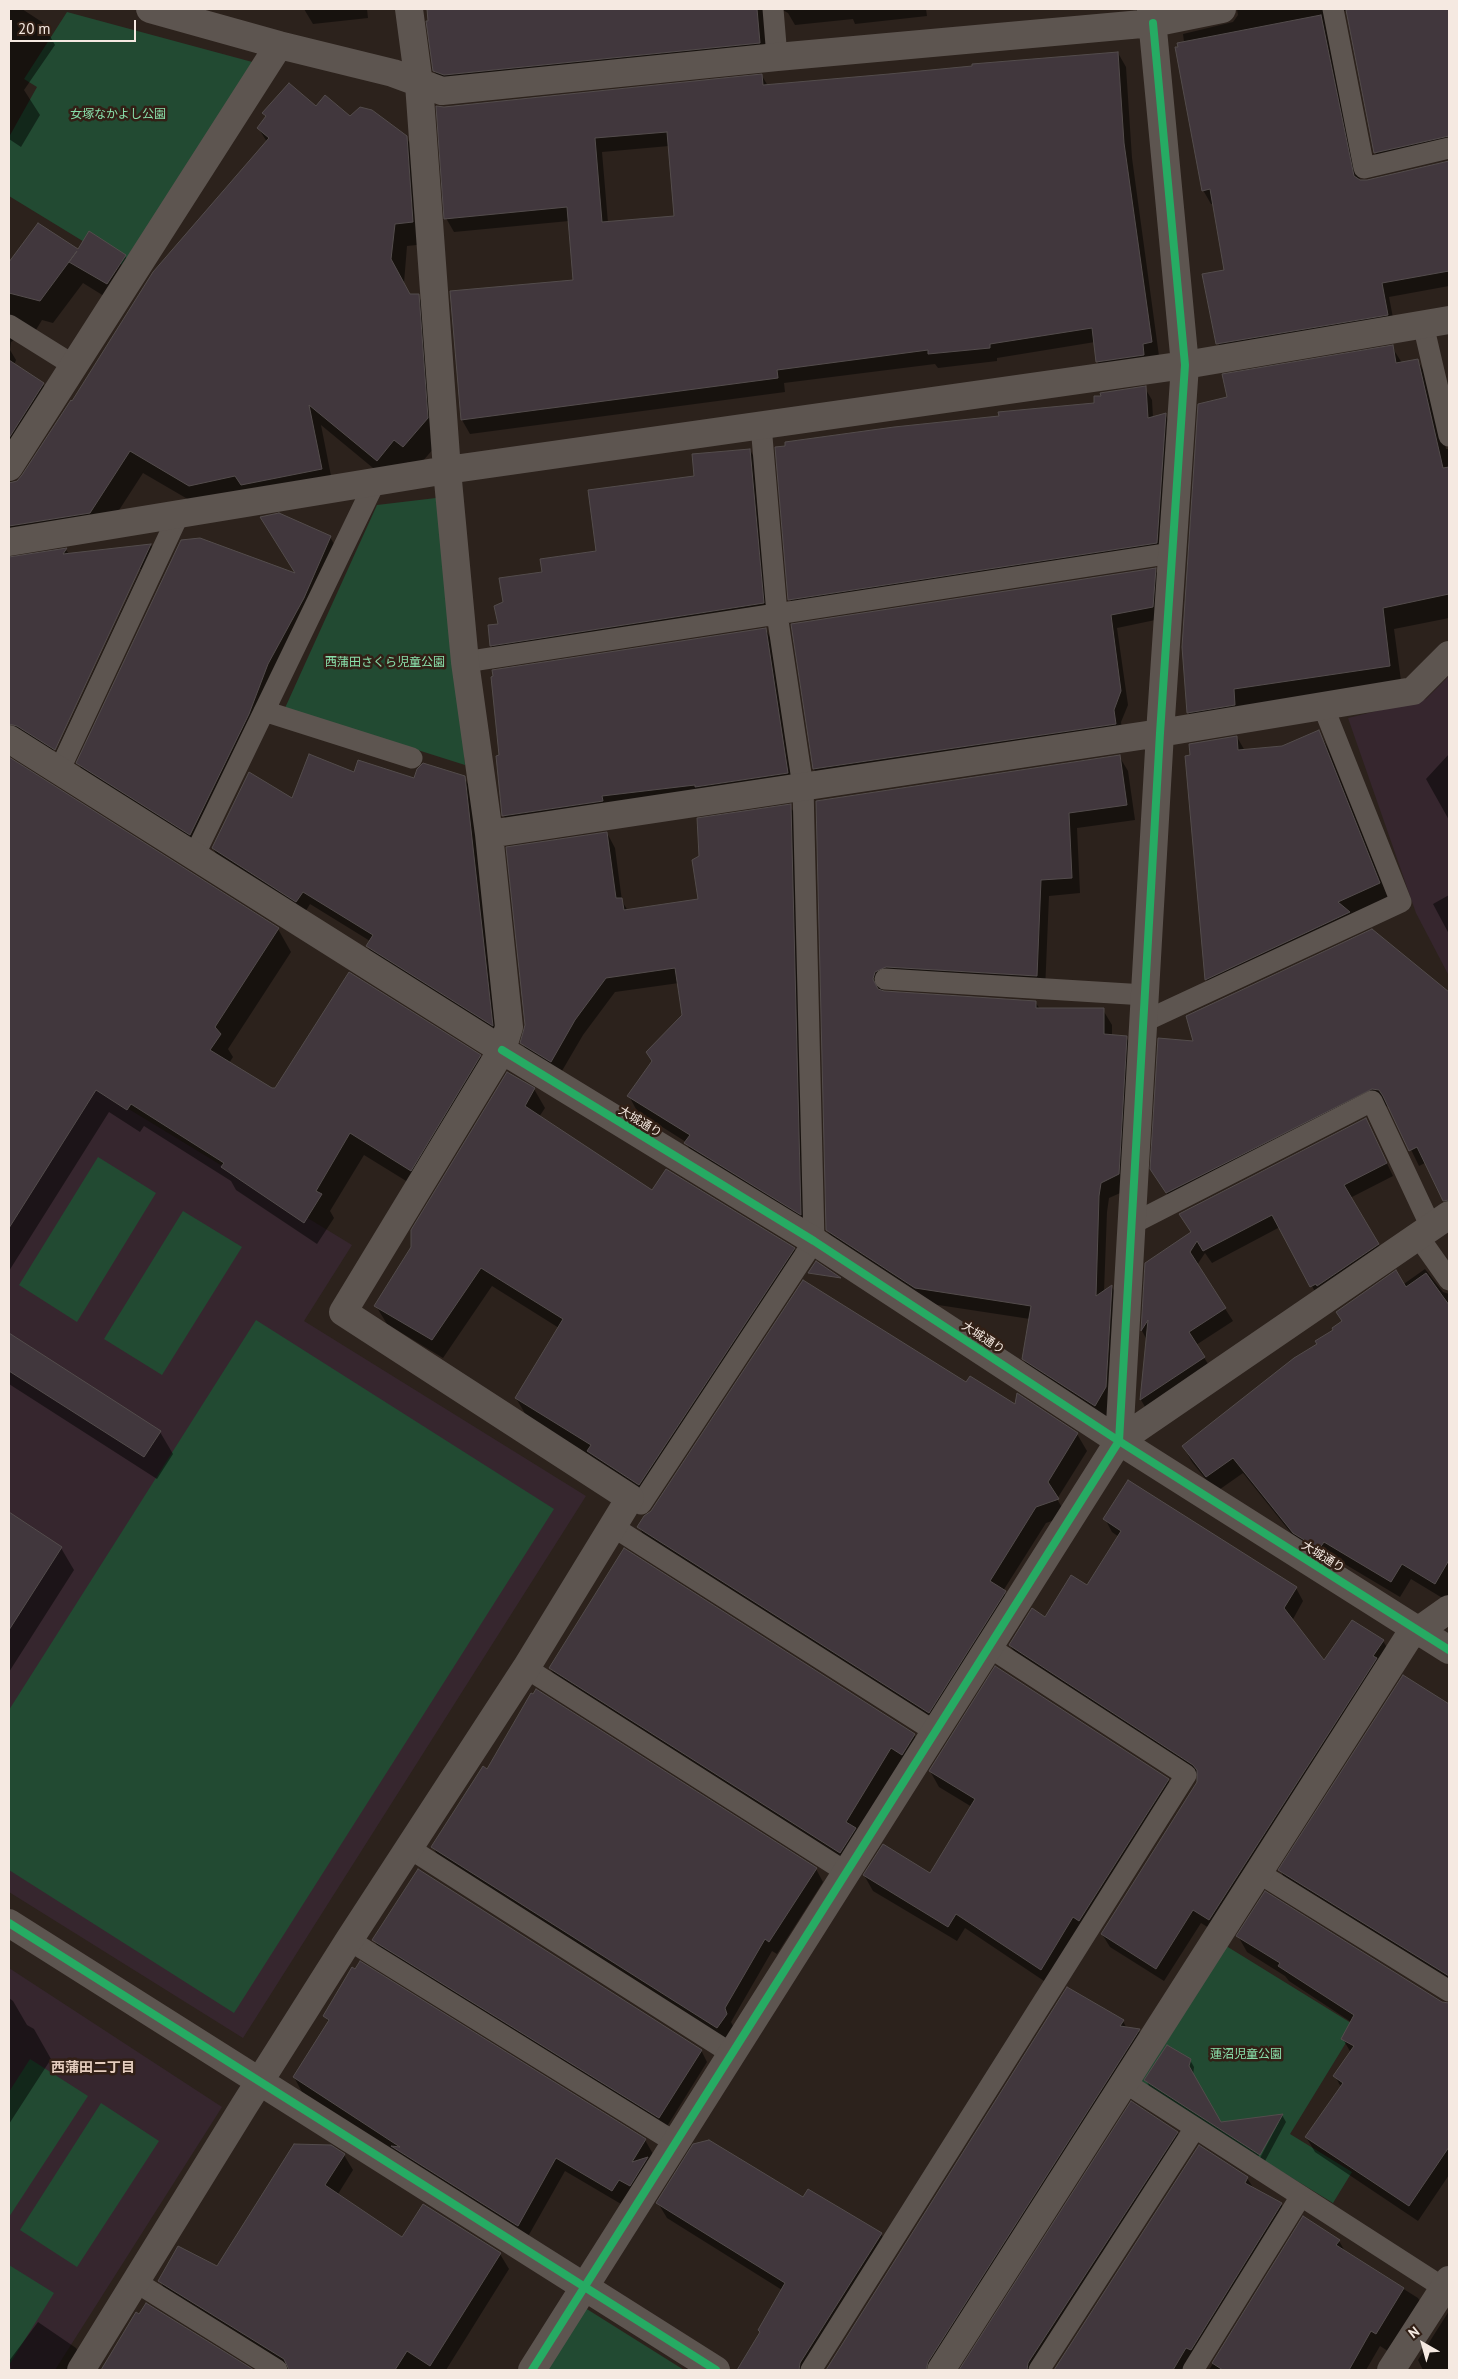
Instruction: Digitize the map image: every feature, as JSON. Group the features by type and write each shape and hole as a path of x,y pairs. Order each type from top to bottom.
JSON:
{"street":[{"path":"150,9 279,45 393,73 442,91 1222,9"},
{"path":"80,2370 349,1940 526,1668 630,1498 343,1312 502,1050 509,1027 489,834 465,662 447,470 419,84 410,9"},
{"path":"1119,1441 1160,733 1185,365 1152,16"},
{"path":"9,467 279,45"},
{"path":"9,542 447,470 1185,365 1436,322"},
{"path":"489,834 1160,733 1413,692 1449,655"},
{"name":"大城通り","path":"9,739 502,1050 814,1242 1119,1441 1449,1650"},
{"path":"532,2370 732,2054 782,1990 846,1872 1119,1441 1433,1226"},
{"path":"941,2370 1408,1638 1449,1609"},
{"path":"9,1923 716,2370"},
{"path":"1391,2370 1446,2284"}],"lane":[{"path":"773,9 777,57"},
{"path":"1333,9 1364,168 1449,148"},
{"path":"1436,322 1449,436"},
{"path":"9,325 74,365"},
{"path":"630,1498 641,1504 814,1242 803,787 777,614 760,425"},
{"path":"194,856 375,482"},
{"path":"59,771 179,514"},
{"path":"465,662 1172,553"},
{"path":"1143,1022 1401,902 1323,706"},
{"path":"264,711 412,758"},
{"path":"886,979 1145,994"},
{"path":"1132,1224 1372,1101 1433,1226 1449,1280"},
{"path":"612,1526 934,1731"},
{"path":"811,2370 1186,1775 988,1647"},
{"path":"526,1668 846,1872"},
{"path":"408,1848 732,2054"},
{"path":"1258,1873 1449,1991"},
{"path":"349,1940 676,2143"},
{"path":"1124,2082 1302,2196 1446,2284"},
{"path":"1039,2370 1195,2128"},
{"path":"1193,2370 1302,2196"},
{"path":"136,2282 277,2370"}],"shaded area":[{"path":"1449,676 1449,976 1416,913 1348,718 1426,699"},
{"path":"9,982 74,1023 50,1061 352,1245 304,1321 586,1496 243,2038 9,1892"},
{"path":"9,1968 222,2107 55,2370 9,2370"}],"green space":[{"name":"女塚なかよし公園","path":"67,12 256,63 122,265 9,196 9,137 37,87 24,79"},
{"name":"西蒲田さくら児童公園","path":"436,498 447,506 465,765 285,708 377,505"},
{"path":"98,1157 156,1193 77,1322 19,1285"},
{"path":"183,1211 242,1247 162,1375 104,1339"},
{"path":"256,1320 554,1509 234,2013 9,1870 9,1710"},
{"name":"蓮沼児童公園","path":"1223,1944 1351,2023 1347,2041 1290,2134 1352,2172 1333,2203 1137,2083"},
{"path":"30,2059 88,2096 9,2217 9,2092"},
{"path":"101,2103 159,2141 77,2267 20,2230"},
{"path":"9,2265 54,2293 9,2365"},
{"path":"582,2306 684,2370 541,2370"}],"building":[{"path":"427,9 757,9 760,43 444,75 433,71 426,21 428,21"},
{"path":"1449,9 1449,136 1374,153 1346,10"},
{"path":"1321,15 1354,176 1360,180 1367,180 1449,161 1449,271 1382,283 1388,315 1216,344 1202,274 1224,270 1210,189 1202,191 1175,47 1178,47 1177,43"},
{"path":"1118,52 1124,143 1152,342 1143,344 1144,355 1096,362 1092,328 990,344 990,348 928,354 928,350 777,370 778,378 461,420 450,291 573,280 567,207 444,219 436,106 444,107 762,74 763,85 972,66 972,64","holes":["667,132 674,216 602,222 595,138"]},
{"path":"289,83 316,106 325,95 350,116 360,107 372,110 407,136 413,222 395,224 391,259 410,294 419,294 428,418 403,447 394,440 377,461 309,405 322,469 241,485 235,476 189,486 130,451 90,513 9,526 9,483 17,481 22,475 72,401 153,272 269,138 257,128 266,116 262,113"},
{"path":"38,223 78,249 89,231 126,255 107,284 69,262 77,251 40,301 9,293 9,262"},
{"path":"1393,345 1396,363 1418,359 1443,468 1449,467 1449,594 1383,608 1390,666 1234,689 1235,705 1187,713 1182,647 1198,404 1227,397 1222,374"},
{"path":"9,360 44,383 9,438"},
{"path":"1146,386 1148,418 1166,413 1157,543 788,600 775,447 785,446 785,442 894,427 999,416 998,412 1094,403 1094,396 1101,396 1100,393"},
{"path":"750,449 764,603 490,646 488,625 498,624 494,606 503,602 499,578 542,572 540,559 596,551 588,490 694,476 692,454"},
{"path":"279,513 331,536 304,598 268,664 249,714 190,835 76,763 181,540 200,538 295,573 260,517"},
{"path":"151,544 55,750 17,726 9,724 9,557 67,548 63,554"},
{"path":"1156,568 1153,607 1111,615 1121,691 1114,710 1116,724 813,769 791,624"},
{"path":"766,628 788,773 695,787 695,785 602,796 603,801 502,816 496,756 499,755 491,677 493,676 492,670"},
{"path":"1319,730 1380,883 1338,902 1350,912 1205,980 1185,756 1190,755 1189,744 1237,736 1238,750 1282,746"},
{"path":"309,754 354,772 358,760 414,778 417,769 423,763 465,776 493,1026 366,946 373,935 303,892 296,902 212,848 249,772 292,798"},
{"path":"1120,755 1127,805 1069,813 1072,878 1041,880 1037,976 886,967 875,972 873,979 878,989 884,991 1036,1001 1036,1008 1104,1008 1104,1034 1127,1036 1119,1174 1101,1183 1099,1196 1096,1296 1112,1285 1106,1387 1095,1406 1022,1359 1031,1306 915,1288 826,1230 816,801"},
{"path":"9,757 279,928 215,1027 221,1034 210,1050 272,1088 275,1088 349,972 481,1055 411,1171 350,1133 316,1191 322,1194 304,1223 221,1167 224,1163 131,1104 127,1110 96,1090 9,1228"},
{"path":"791,804 801,1215 684,1143 690,1135 627,1096 652,1061 646,1052 682,1015 675,968 606,978 575,1020 551,1062 520,1043 525,1025 506,847 607,832 616,898 622,898 624,910 698,899 692,860 699,856 697,818"},
{"path":"1372,929 1449,992 1449,1200 1443,1201 1417,1147 1409,1151 1383,1096 1379,1090 1372,1089 1166,1193 1150,1169 1158,1038 1193,1041 1186,1016"},
{"path":"507,1072 535,1088 525,1106 652,1190 666,1169 795,1248 639,1485 587,1451 591,1445 515,1398 563,1319 481,1268 432,1340 374,1306 411,1247 411,1230"},
{"path":"1366,1118 1387,1163 1344,1185 1379,1244 1317,1286 1316,1284 1310,1287 1272,1215 1203,1251 1197,1241 1190,1252 1226,1308 1189,1332 1205,1357 1140,1400 1148,1320 1141,1331 1145,1263 1191,1232 1179,1214"},
{"path":"816,1261 841,1278 808,1273"},
{"path":"1396,1270 1406,1287 1426,1273 1449,1305 1449,1560 1435,1584 1402,1564 1391,1582 1324,1542 1319,1549 1293,1533 1233,1458 1206,1477 1182,1446 1294,1358 1317,1344 1315,1341 1333,1330 1332,1328 1342,1321 1336,1312"},
{"path":"803,1280 966,1382 970,1376 1015,1404 1017,1393 1078,1433 1048,1482 1059,1499 1036,1507 990,1581 1006,1591 929,1713 637,1527 644,1516 651,1511"},
{"path":"9,1333 161,1431 144,1457 9,1371"},
{"path":"1128,1480 1297,1587 1284,1608 1324,1660 1352,1620 1384,1640 1373,1656 1377,1658 1209,1920 1193,1910 1156,1969 1101,1934 1197,1782 1197,1770 1193,1765 1009,1645 1032,1608 1045,1617 1071,1575 1087,1585 1121,1531 1103,1519"},
{"path":"9,1512 62,1547 9,1630"},
{"path":"624,1548 915,1734 902,1755 891,1748 846,1822 856,1828 840,1853 549,1668"},
{"path":"995,1666 1169,1779 1079,1921 1073,1917 1041,1970 956,1914 948,1927 863,1875 883,1844 930,1873 975,1799 929,1771"},
{"path":"1403,1675 1449,1704 1449,1976 1278,1870"},
{"path":"536,1689 817,1868 769,1942 765,1939 725,2008 727,2014 717,2028 431,1847 483,1766 487,1769 531,1693 533,1694"},
{"path":"418,1869 702,2050 659,2118 372,1940"},
{"path":"1265,1891 1442,2002 1449,2003 1449,2147 1409,2206 1305,2137 1343,2083 1333,2076 1354,2046 1341,2039 1354,2015 1278,1966 1280,1963 1236,1936"},
{"path":"360,1961 646,2139 632,2162 648,2157 630,2186 619,2180 612,2191 556,2158 518,2226 391,2146 400,2147 293,2077 329,2020 323,2016 352,1967 355,1969"},
{"path":"1067,1987 1124,2020 1120,2026 1140,2029 928,2362 926,2370 826,2370"},
{"path":"1167,2045 1191,2059 1189,2066 1221,2122 1283,2114 1260,2155 1144,2080"},
{"path":"1131,2101 1178,2132 1028,2363 1027,2370 959,2370"},
{"path":"709,2140 803,2197 808,2189 882,2233 800,2363 799,2370 737,2370 760,2332 758,2330 785,2283 656,2203 693,2144"},
{"path":"294,2144 331,2145 345,2154 325,2185 402,2237 423,2204 501,2253 430,2366 407,2351 395,2370 289,2370 284,2359 158,2281 178,2246 217,2266"},
{"path":"1199,2145 1248,2177 1245,2183 1282,2203 1191,2350 1186,2348 1173,2370 1054,2370"},
{"path":"1303,2216 1340,2240 1336,2245 1404,2288 1376,2334 1371,2331 1349,2370 1223,2370 1212,2363"},
{"path":"146,2303 254,2370 101,2370 136,2312 139,2314"}],"cycle path":[{"path":"532,2370 1119,1441 1160,733 1185,365 1153,23"},
{"path":"502,1050 814,1241 1119,1441 1449,1650"},
{"path":"9,1923 716,2370"}],"district":[{"name":"西蒲田二丁目","path":"93,2068"}]}
